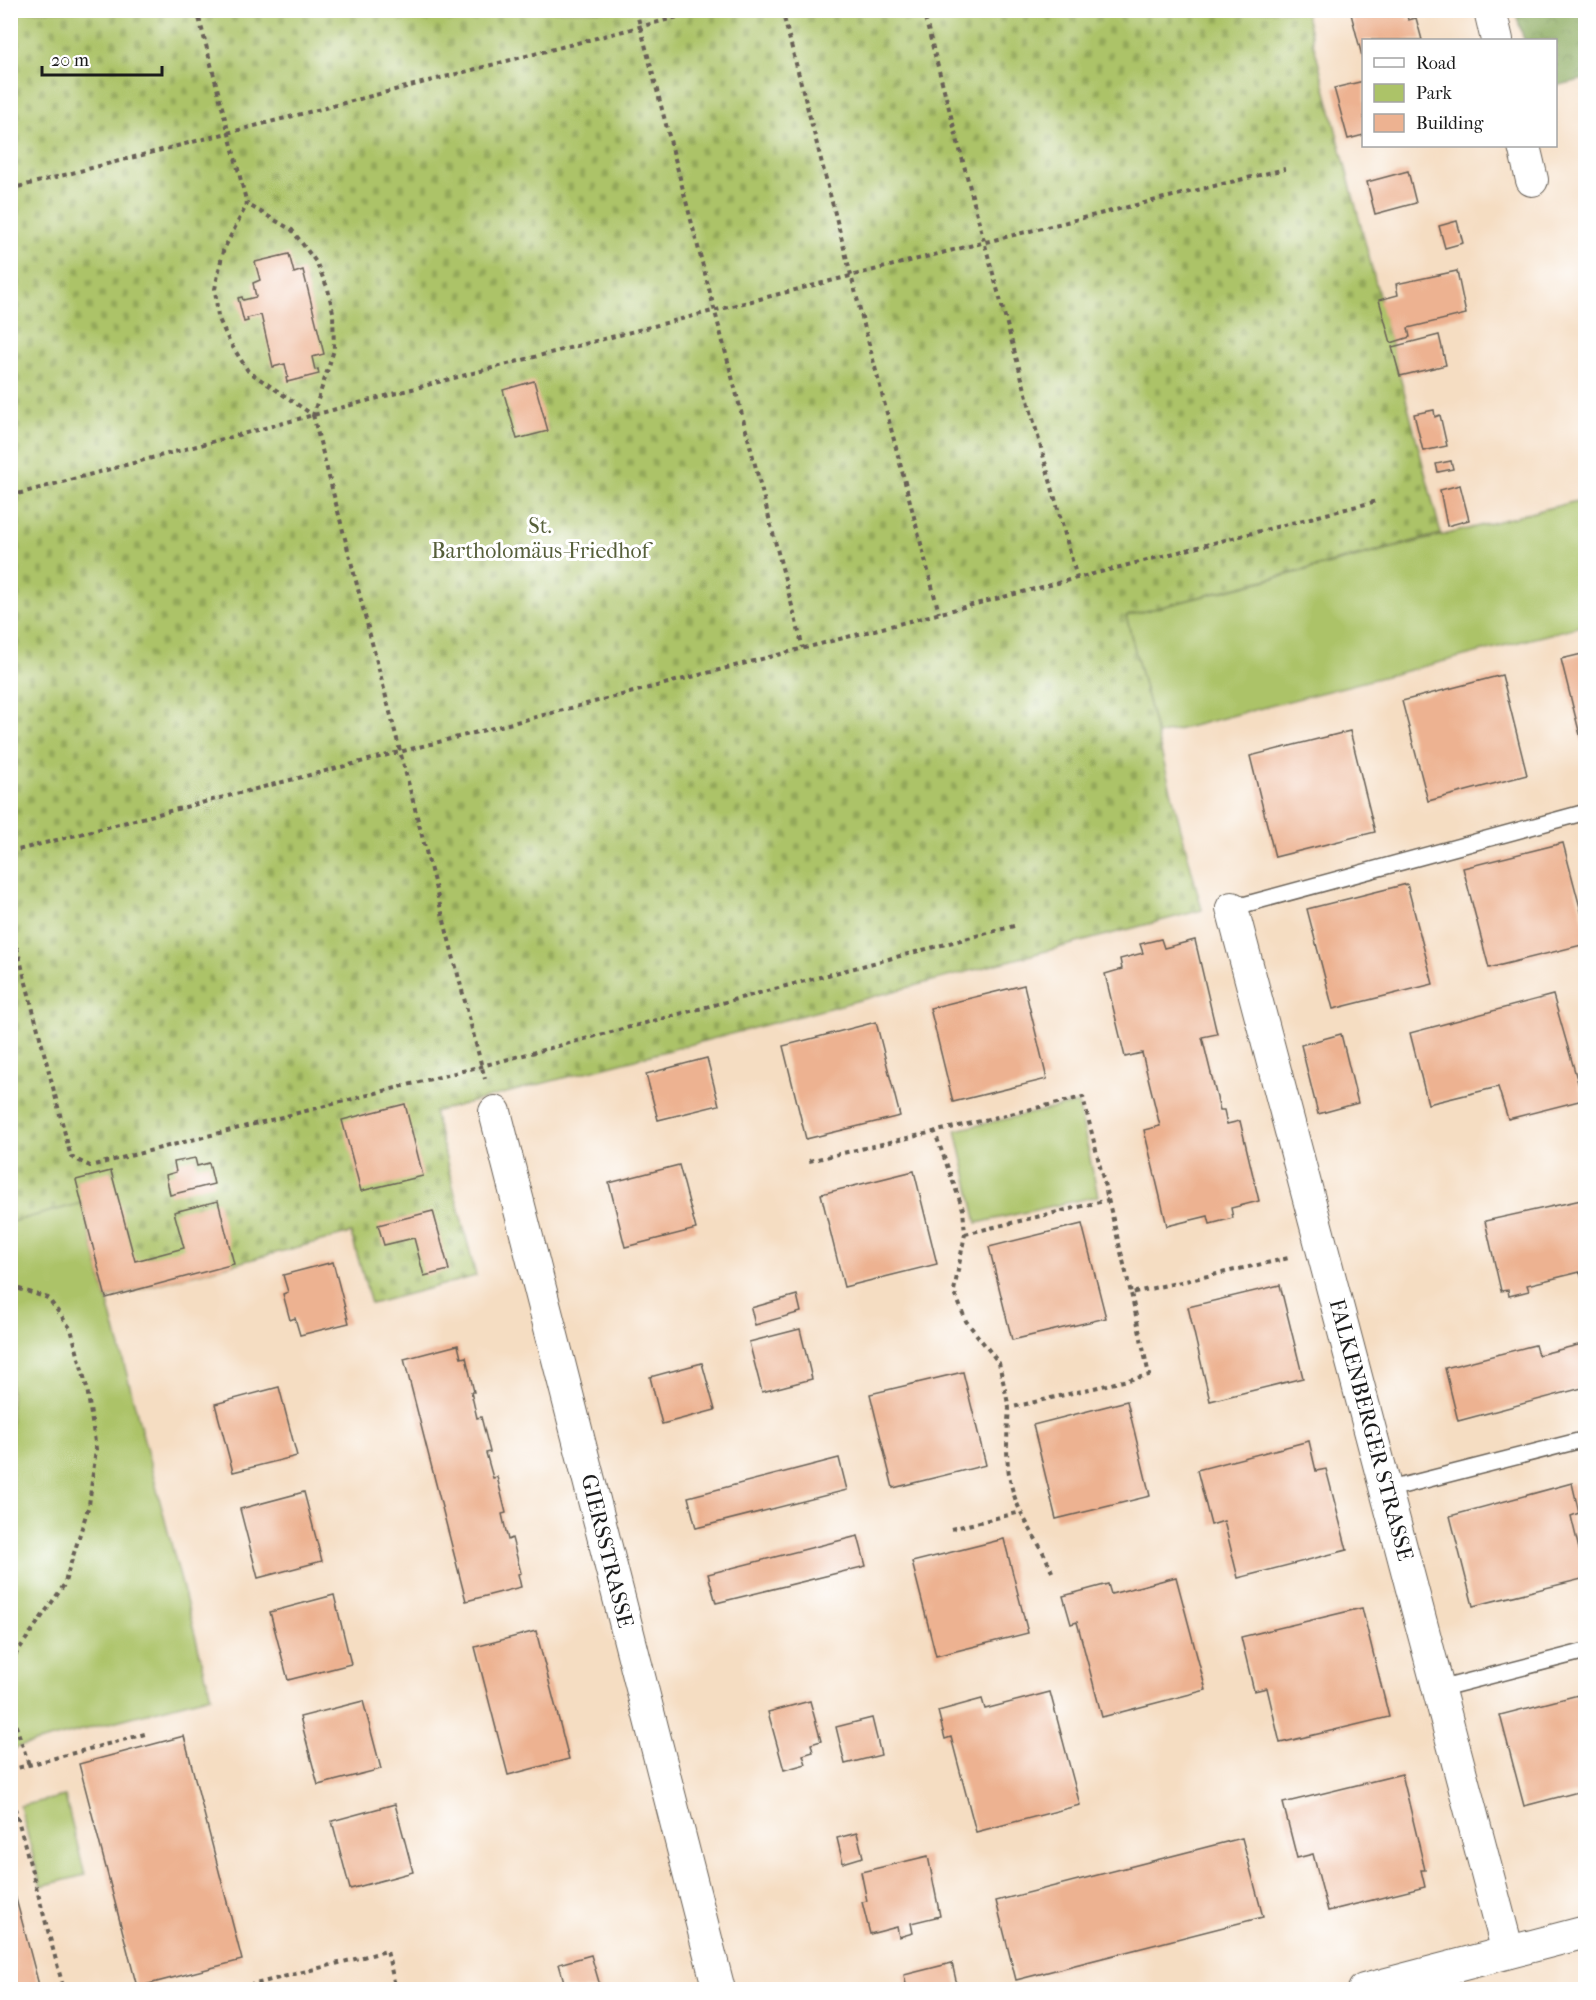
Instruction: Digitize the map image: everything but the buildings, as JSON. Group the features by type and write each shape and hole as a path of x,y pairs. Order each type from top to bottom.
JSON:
{"street":[{"path":"1490,10 1497,39"},
{"path":"1524,147 1532,180"},
{"name":"FALKENBERGER STRASSE","path":"1232,908 1508,1952"},
{"name":"GIERSSTRASSE","path":"491,1100 719,1989"},
{"path":"1365,1989 1586,1932"}],"lane":[{"path":"1232,908 1586,812"},
{"path":"1386,1490 1586,1439"},
{"path":"1439,1689 1586,1651"}],"path":[{"path":"197,10 247,204 223,251 215,289 218,317 228,341 248,371 312,415"},
{"path":"636,10 803,648"},
{"path":"10,189 705,10"},
{"path":"782,10 849,276 939,614"},
{"path":"923,10 1077,578"},
{"path":"10,496 312,415 984,241 1285,169"},
{"path":"247,204 292,230 316,262 328,289 333,312 334,350 312,415 491,1100"},
{"path":"10,852 1377,501"},
{"path":"10,921 71,1157 90,1166 1014,926"},
{"path":"809,1161 1083,1096 1149,1375 1009,1408"},
{"path":"934,1130 963,1209 965,1234 954,1291 966,1321 999,1363 1009,1408 1006,1447 1007,1468 1013,1494 1046,1555 1052,1572"},
{"path":"965,1234 1108,1200"},
{"path":"1131,1293 1298,1256"},
{"path":"10,1286 48,1298 71,1329 87,1389 96,1449 89,1505 64,1585 13,1656 12,1709 29,1765"},
{"path":"951,1529 1021,1512"},
{"path":"10,1770 145,1734"},
{"path":"10,1790 64,1989"},
{"path":"231,1989 387,1951 396,1989"}],"green space":[{"name":"St. Bartholomäus-Friedhof","path":"11,11 1305,11 1441,534 1126,616 1202,910 434,1112 476,1276 371,1304 351,1233 106,1298 82,1203 11,1222"},
{"path":"1515,11 1585,11 1585,79 1557,86 1557,39 1524,39"},
{"path":"1585,499 1585,625 1157,735 1126,616"},
{"path":"1078,1103 1098,1196 977,1223 956,1130"},
{"path":"82,1203 211,1696 11,1749 11,1222"},
{"path":"65,1796 85,1875 41,1886 20,1806"}]}
